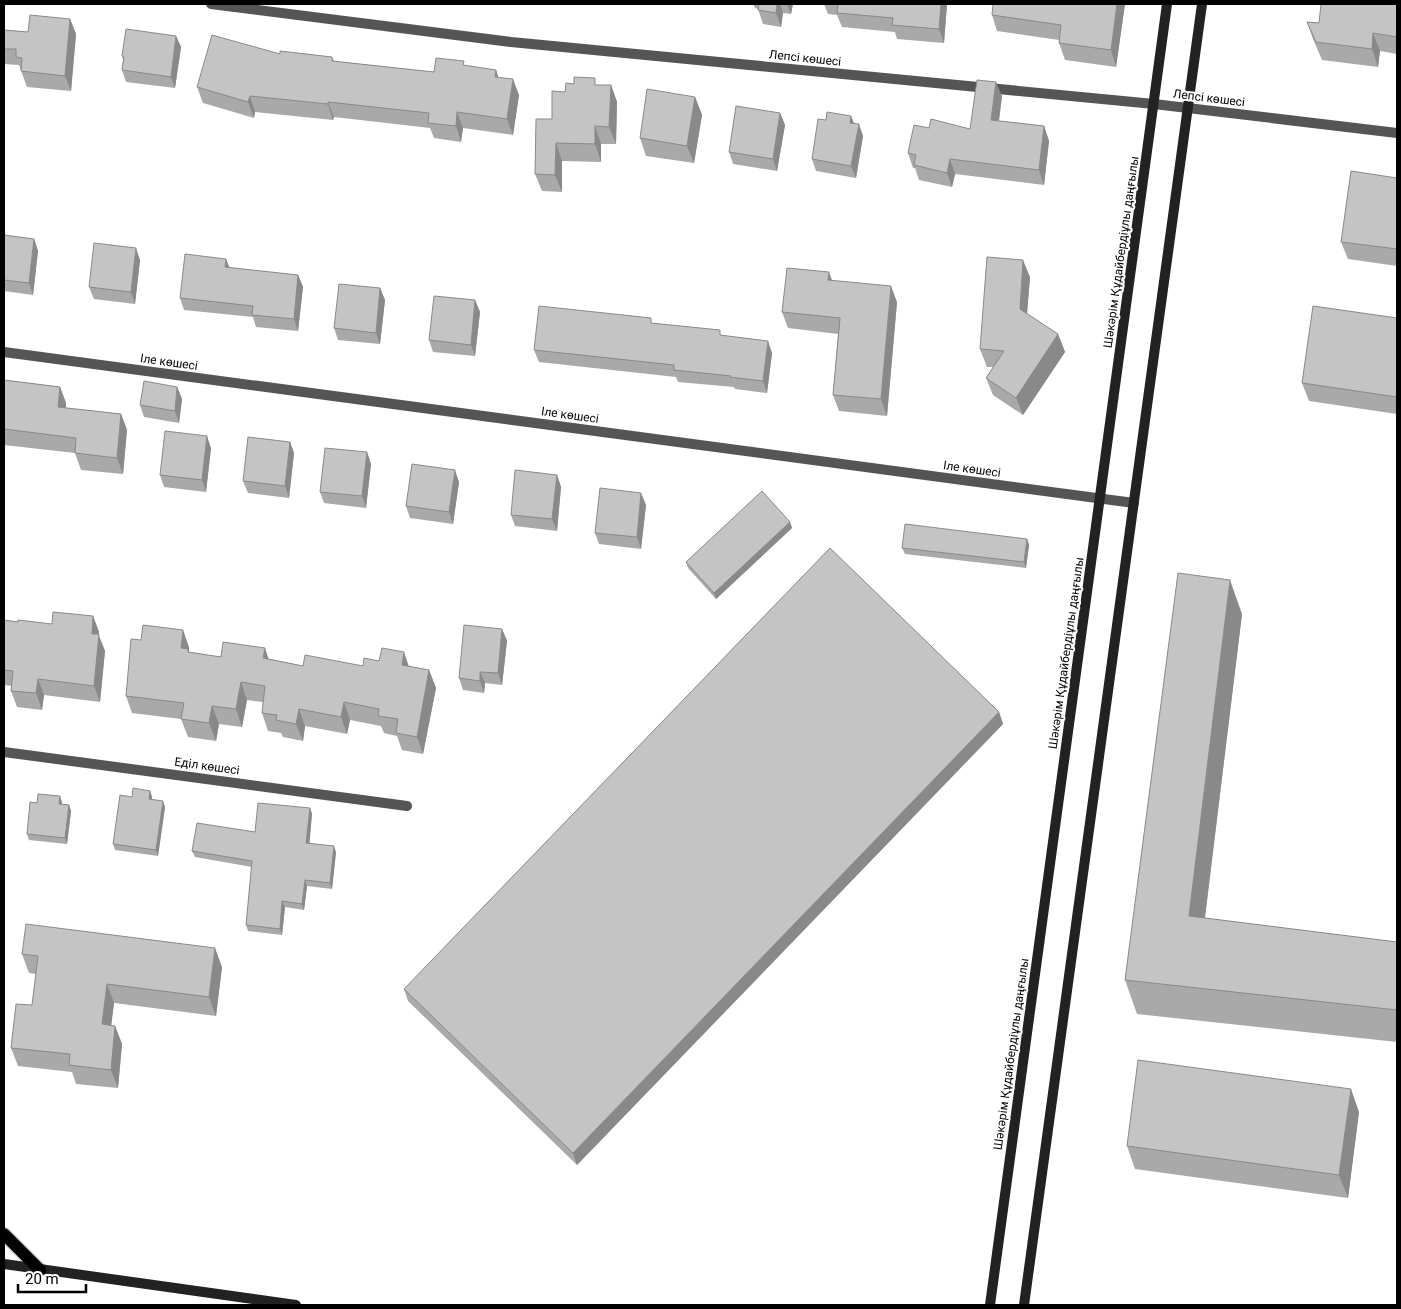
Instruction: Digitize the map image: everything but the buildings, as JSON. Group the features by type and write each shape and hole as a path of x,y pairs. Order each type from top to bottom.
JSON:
{"main road":[{"name":"Шәкәрім Құдайбердіұлы даңғылы","path":"990,1305 1167,4"},
{"path":"1024,1305 1202,4"},
{"path":"4,1234 40,1270"},
{"path":"4,1264 296,1305"}],"street":[{"name":"Лепсі көшесі","path":"211,4 511,42 1154,104 1397,133"},
{"name":"Іле көшесі","path":"4,352 1134,503"},
{"name":"Еділ көшесі","path":"4,752 407,806"}]}
